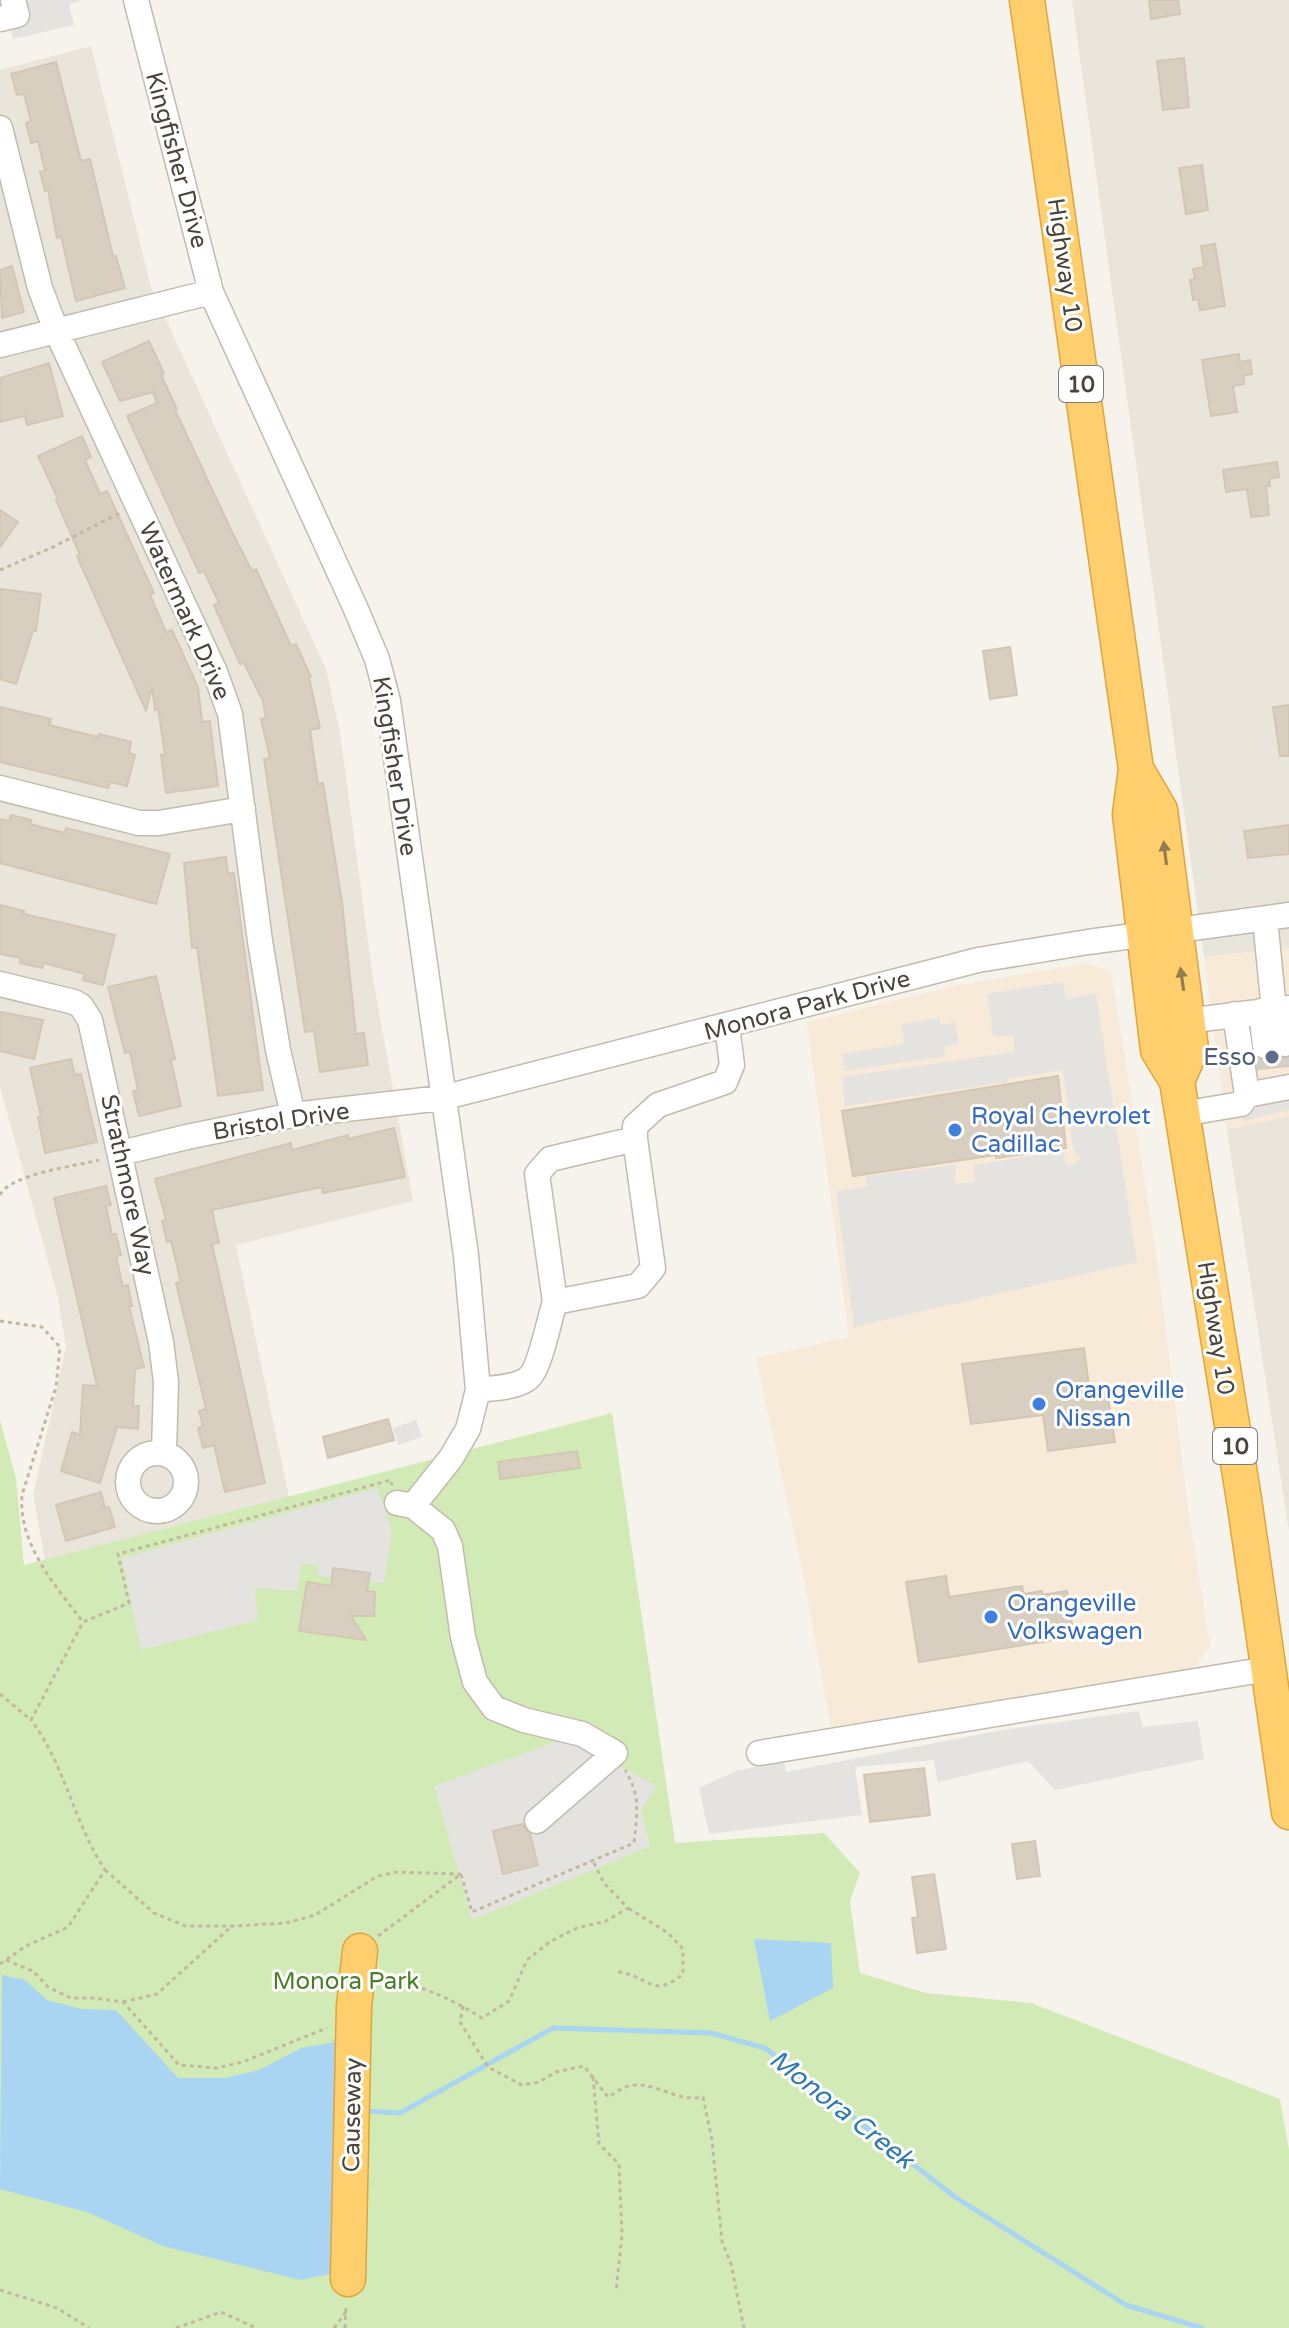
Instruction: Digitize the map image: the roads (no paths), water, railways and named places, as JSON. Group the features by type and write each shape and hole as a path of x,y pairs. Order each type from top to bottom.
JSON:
{"highway":[{"name":"Highway 10","path":"1027,0 1136,769 1130,814 1160,933 1187,1021 1191,1049 1179,1097"},
{"name":"Highway 10","path":"1160,933 1158,1050 1179,1097 1289,1812"},
{"name":"Causeway","path":"347,2296 354,2006 360,1951"}],"street":[{"path":"0,19 17,15 13,0"},
{"name":"Kingfisher Drive","path":"136,0 211,292 377,659 388,701 466,1255 478,1390 468,1429 451,1458 405,1505 443,1530 450,1546 463,1637 475,1682 494,1708 524,1720 582,1734 615,1753 537,1821"},
{"name":"Watermark Drive","path":"2,144 40,288 56,330 215,672 230,714 278,1050 293,1115"},
{"path":"0,345 211,292"},
{"path":"0,788 139,823 159,823 243,809"},
{"path":"1179,1097 1241,1104 1247,1095 1279,1068 1277,917"},
{"name":"Monora Park Drive","path":"442,1098 978,960 1277,917"},
{"name":"Strathmore Way","path":"0,984 74,1002 87,1013 121,1153 161,1342 166,1382 164,1452"},
{"path":"1187,1021 1276,1010"},
{"path":"1235,1014 1247,1095"},
{"path":"555,1302 638,1286 653,1268 635,1126 658,1105 725,1082 732,1065 727,1026"},
{"name":"Bristol Drive","path":"121,1153 293,1115 442,1098"},
{"path":"478,1390 507,1386 527,1379 537,1368 546,1325 555,1302 537,1174 550,1159 635,1139"},
{"path":"759,1753 1268,1669"}],"water":[{"path":"754,1939 831,1943 833,1988 770,2021"},
{"path":"2,1975 25,1980 47,2000 81,2009 116,2010 178,2078 226,2078 259,2070 301,2048 331,2043 345,2029 339,2272 301,2280 163,2246 87,2212 0,2189"}],"waterway":[{"name":"Monora Creek","path":"363,2111 400,2113 553,2028 711,2033 765,2048 955,2197 1126,2305 1202,2328"}],"tunnel":[{"path":"1285,1044 1288,1066"},
{"path":"1265,1046 1269,1068"}],"place":[{"name":"Esso","path":"1272,1057"},
{"name":"Royal Chevrolet Cadillac","path":"955,1130"},
{"name":"Orangeville Nissan","path":"1039,1404"},
{"name":"Orangeville Volkswagen","path":"991,1617"}],"park label":[{"name":"Monora Park","path":"346,1981"}]}
